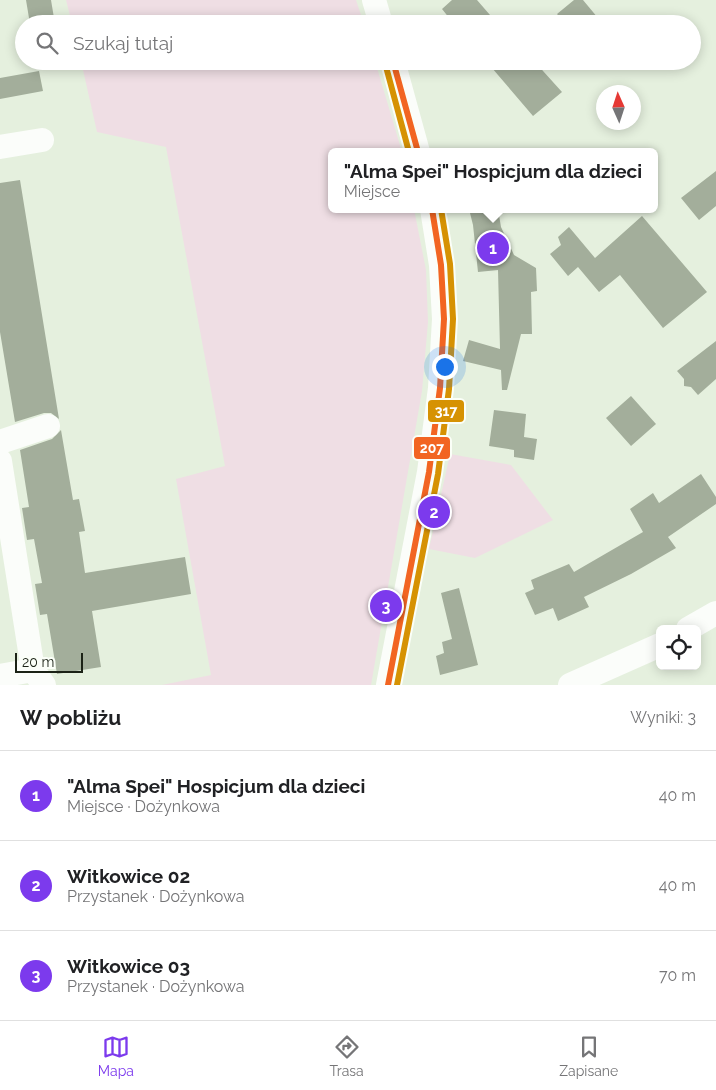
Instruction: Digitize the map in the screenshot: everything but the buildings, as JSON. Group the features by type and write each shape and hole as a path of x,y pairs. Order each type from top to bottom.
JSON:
{"street":[{"path":"374,0 378,15"},
{"path":"395,70 417,148"},
{"path":"0,147 42,140"},
{"path":"388,685 429,472 440,388 444,319 441,265 433,213"},
{"path":"0,442 48,426"},
{"path":"0,461 38,678 0,676"},
{"path":"695,625 716,613"},
{"path":"570,685 656,647"}],"shaded area":[{"path":"66,0 356,0 361,15 70,15"},
{"path":"83,70 378,70 401,148 328,148 328,213 415,213 426,270 428,322 422,391 371,685 162,685 211,675 176,479 225,466 166,147 97,132"},
{"path":"450,454 511,465 553,520 475,558 429,549"}],"transit line":[{"name":"317","path":"387,70 408,148"},
{"name":"207","path":"395,70 417,148"},
{"name":"207","path":"388,685 429,472 440,388 444,319 441,265 433,213"},
{"name":"317","path":"397,685 438,474 449,389 453,319 450,264 442,213"}],"place":[{"name":"\"Alma Spei\" Hospicjum dla dzieci","path":"493,248"},
{"name":"Witkowice 02","path":"434,512"},
{"name":"Witkowice 03","path":"386,606"}]}
